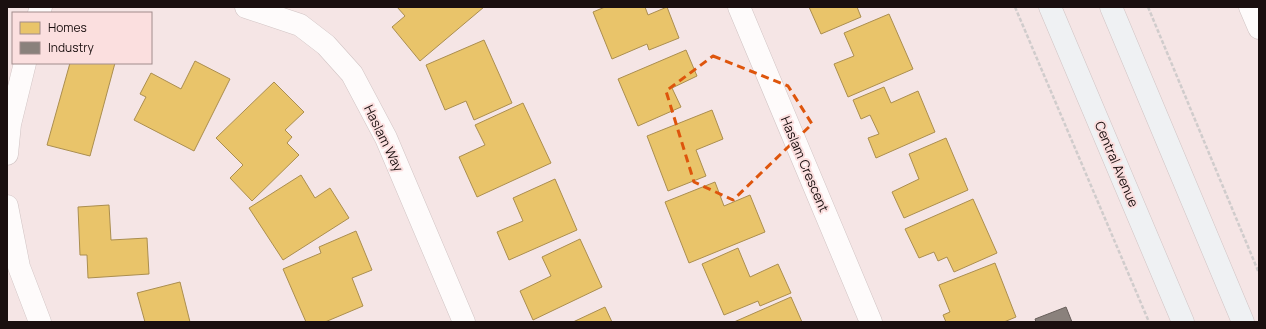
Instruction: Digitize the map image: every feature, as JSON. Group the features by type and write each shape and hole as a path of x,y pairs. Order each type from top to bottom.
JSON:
{"main road":[{"name":"Central Avenue","path":"1050,7 1183,322"},
{"path":"1111,7 1243,322"}],"street":[{"name":"Haslam Way","path":"246,7 300,25 326,45 352,74 386,138 464,322"},
{"name":"Haslam Crescent","path":"738,7 871,322"},
{"path":"1250,7 1259,28"},
{"path":"7,154 10,124 25,64"},
{"path":"7,206 19,267 40,322"}],"path":[{"path":"1015,7 1149,322"},
{"path":"1148,7 1259,273"}],"highlighted area":[{"path":"713,56 788,86 812,124 733,200 694,182 666,91"}],"building: Homes":[{"path":"397,7 484,7 420,61 392,27 405,16"},
{"path":"605,7 645,7 648,15 667,7 679,38 649,50 647,44 612,59 593,12"},
{"path":"809,7 857,7 861,17 821,34"},
{"path":"889,14 913,69 848,97 834,64 854,56 844,33"},
{"path":"484,40 512,103 474,120 466,101 445,110 426,65"},
{"path":"686,50 697,76 672,88 681,107 638,126 618,79"},
{"path":"195,61 230,79 194,151 134,120 146,97 140,94 151,73 181,89"},
{"path":"70,64 115,64 90,156 47,145"},
{"path":"274,82 304,112 285,130 292,137 287,143 299,155 252,201 230,178 243,165 216,138"},
{"path":"884,87 891,103 918,91 935,132 876,158 868,138 879,134 870,115 861,119 853,100"},
{"path":"523,103 551,163 477,197 459,157 485,145 475,125"},
{"path":"712,110 723,139 696,150 706,176 668,191 647,136"},
{"path":"946,138 968,190 904,218 892,192 919,179 909,154"},
{"path":"301,175 315,198 330,188 349,218 283,260 249,208"},
{"path":"555,179 577,230 509,260 497,232 523,221 513,198"},
{"path":"715,182 724,206 750,195 765,232 689,263 665,202"},
{"path":"973,199 997,253 954,272 947,257 938,261 934,252 919,258 905,229"},
{"path":"109,205 111,240 147,238 149,274 88,278 87,255 80,255 78,207"},
{"path":"356,231 372,270 352,278 363,306 325,322 306,322 283,269 321,253 319,247"},
{"path":"580,239 602,287 533,320 520,291 551,276 542,257"},
{"path":"738,248 750,277 778,264 791,293 760,306 758,301 724,315 702,264"},
{"path":"995,263 1016,317 1004,322 946,322 943,315 950,312 939,285"},
{"path":"180,282 190,322 145,322 137,293"},
{"path":"791,297 802,322 734,322"},
{"path":"605,307 612,322 573,322"}],"building: Industry":[{"path":"1066,307 1072,322 1036,322 1035,319"}]}
